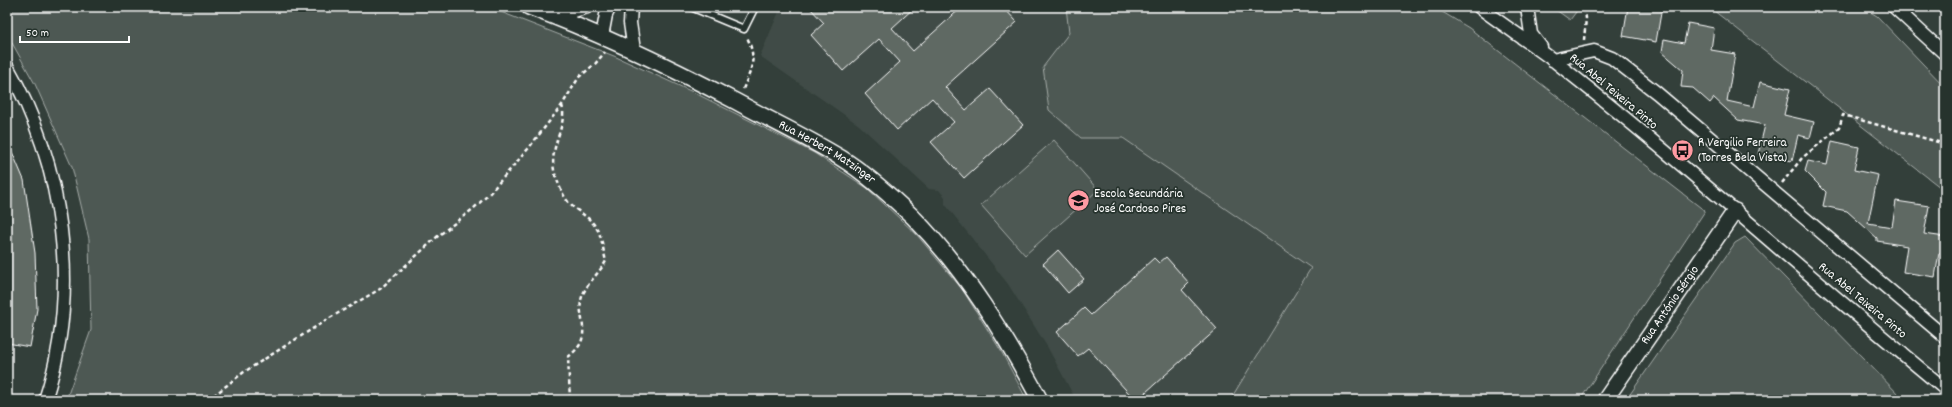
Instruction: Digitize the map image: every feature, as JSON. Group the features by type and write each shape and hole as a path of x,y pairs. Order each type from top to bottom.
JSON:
{"street":[{"name":"Rua Herbert Matzinger","path":"529,7 608,38 737,102 841,158 878,186 913,218 957,268 987,311 1040,400"},
{"path":"546,14 574,11 586,7"},
{"path":"608,38 606,16 610,7"},
{"path":"632,7 630,23 634,50"},
{"path":"1479,7 1552,60"},
{"path":"1527,7 1531,34 1552,60"},
{"path":"1896,8 1945,54"},
{"name":"Rua Abel Teixeira Pinto","path":"1552,60 1594,51 1612,58 1657,93 1945,338"},
{"name":"Rua Abel Teixeira Pinto","path":"1552,60 1735,211 1879,335 1945,389"},
{"path":"7,66 30,115 46,159 56,195 64,259 61,326 56,355 45,400"},
{"name":"Rua António Sérgio","path":"1606,400 1735,211"}],"lane":[{"path":"691,7 744,29 755,7"}],"path":[{"path":"1584,7 1586,18 1583,33 1584,53"},
{"path":"737,102 753,66 753,50 744,29"},
{"path":"208,400 244,372 328,319 380,289 421,251 473,209 489,194 528,149 562,104 579,77 596,64 608,38"},
{"path":"562,104 564,113 554,145 553,161 555,173 562,192 572,205 587,216 597,227 606,261 582,295 579,312 584,326 580,345 568,357 570,400"},
{"path":"1774,192 1802,158 1839,128 1843,115 1945,144"}],"shaded area":[{"path":"7,7 488,7 614,56 697,94 814,153 867,188 917,235 962,289 1001,351 1027,400 66,400 91,330 89,239 72,167 35,84 7,34"},
{"name":"Escola Secundária José Cardoso Pires","path":"781,7 1066,7 1070,33 1043,67 1081,138 1123,138 1311,268 1230,400 1076,400 1048,348 1008,284 945,204 945,197 939,190 929,189 859,125 760,56"},
{"path":"1066,7 1434,7 1469,28 1705,211 1580,400 1230,400 1311,268 1123,138 1081,138 1049,110 1043,67 1069,33"},
{"path":"1552,7 1577,7 1579,8 1570,20"},
{"path":"1709,7 1862,7 1877,16 1945,87 1945,191"},
{"path":"1054,140 1098,190 1025,255 981,205"},
{"path":"1745,237 1904,400 1626,400 1735,243"}],"building":[{"path":"809,7 915,7 892,28 913,51 962,7 1003,7 1017,22 945,87 966,110 990,89 1023,125 964,178 931,142 954,122 932,98 897,130 865,94 900,62 879,39 843,71 811,35 824,23"},
{"path":"1628,7 1662,7 1656,42 1623,36"},
{"path":"1688,23 1714,28 1711,50 1735,54 1727,101 1754,107 1760,82 1790,89 1784,115 1814,122 1810,138 1798,135 1792,161 1758,154 1765,125 1738,120 1714,98 1710,103 1693,88 1681,87 1683,70 1662,52 1664,39 1684,43"},
{"path":"7,140 24,180 35,253 37,309 30,347 7,343"},
{"path":"1832,141 1859,147 1854,170 1878,175 1868,223 1892,227 1896,201 1929,206 1924,234 1945,237 1945,254 1939,253 1935,277 1903,272 1907,246 1877,241 1877,238 1847,211 1823,206 1826,192 1805,171 1808,161 1827,165"},
{"path":"1058,250 1084,279 1068,293 1043,264"},
{"path":"1166,257 1189,283 1182,290 1217,329 1137,400 1135,400 1088,348 1078,356 1057,332 1084,308 1091,315 1154,258 1159,263"}],"place":[{"name":"R Vergilio Ferreira (Torres Bela Vista)","path":"1683,150"},
{"name":"Escola Secundária José Cardoso Pires","path":"1079,201"}]}
